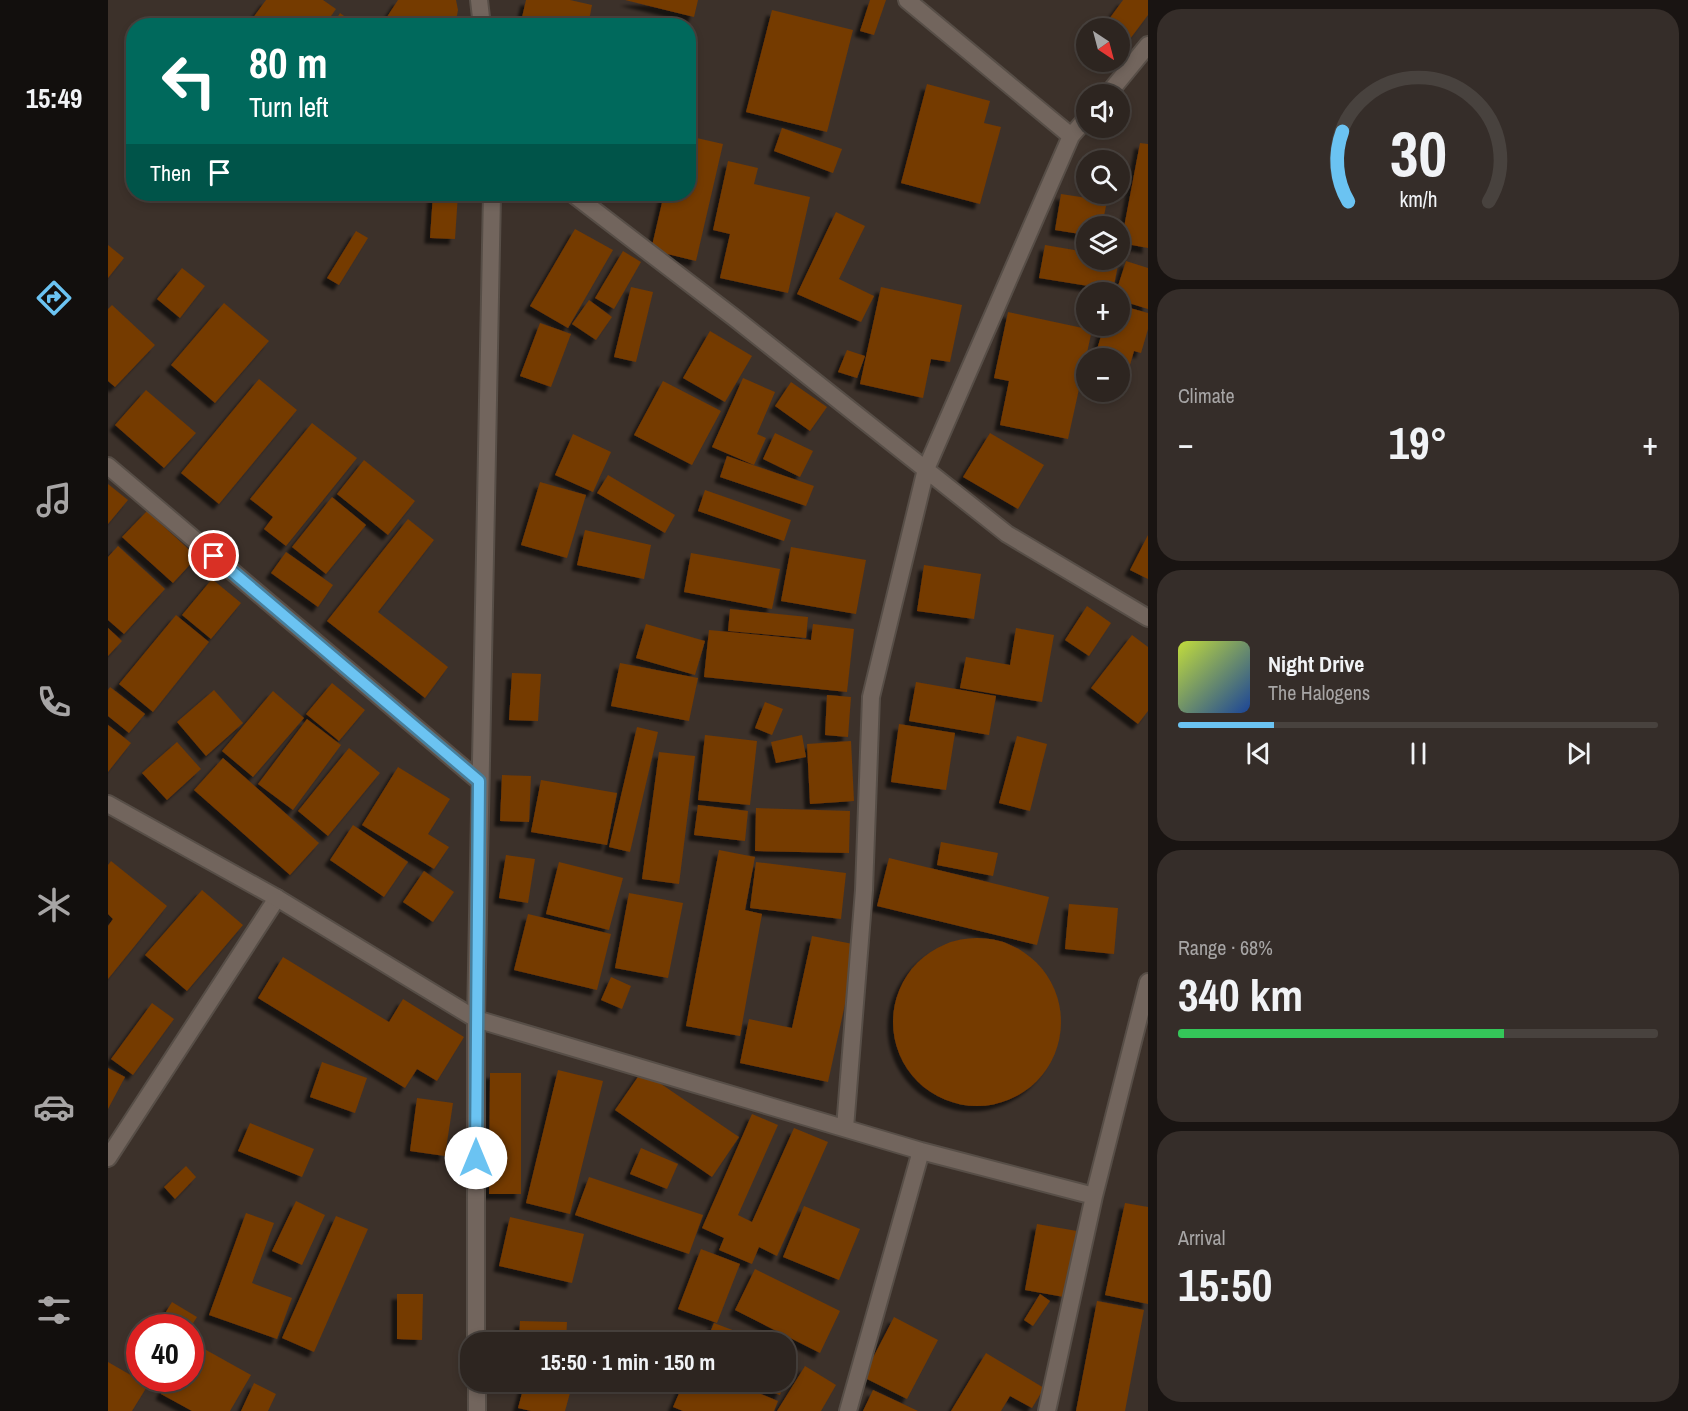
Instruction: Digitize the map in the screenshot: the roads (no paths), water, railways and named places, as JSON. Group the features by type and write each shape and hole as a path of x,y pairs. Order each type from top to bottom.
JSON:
{"street":[{"path":"479,0 481,18"},
{"path":"907,0 1071,136"},
{"path":"1116,84 1148,45"},
{"path":"845,1128 864,890 871,697 926,469 1071,136 1076,130"},
{"path":"477,1332 476,1019 479,781 492,201"},
{"path":"582,201 1007,534 1148,618"},
{"path":"108,466 479,781"},
{"path":"108,804 277,898 476,1019 921,1151 1094,1196"},
{"path":"108,1158 277,898"},
{"path":"1047,1411 1094,1196 1148,982"},
{"path":"848,1411 921,1151"},
{"path":"477,1392 477,1411"}]}
